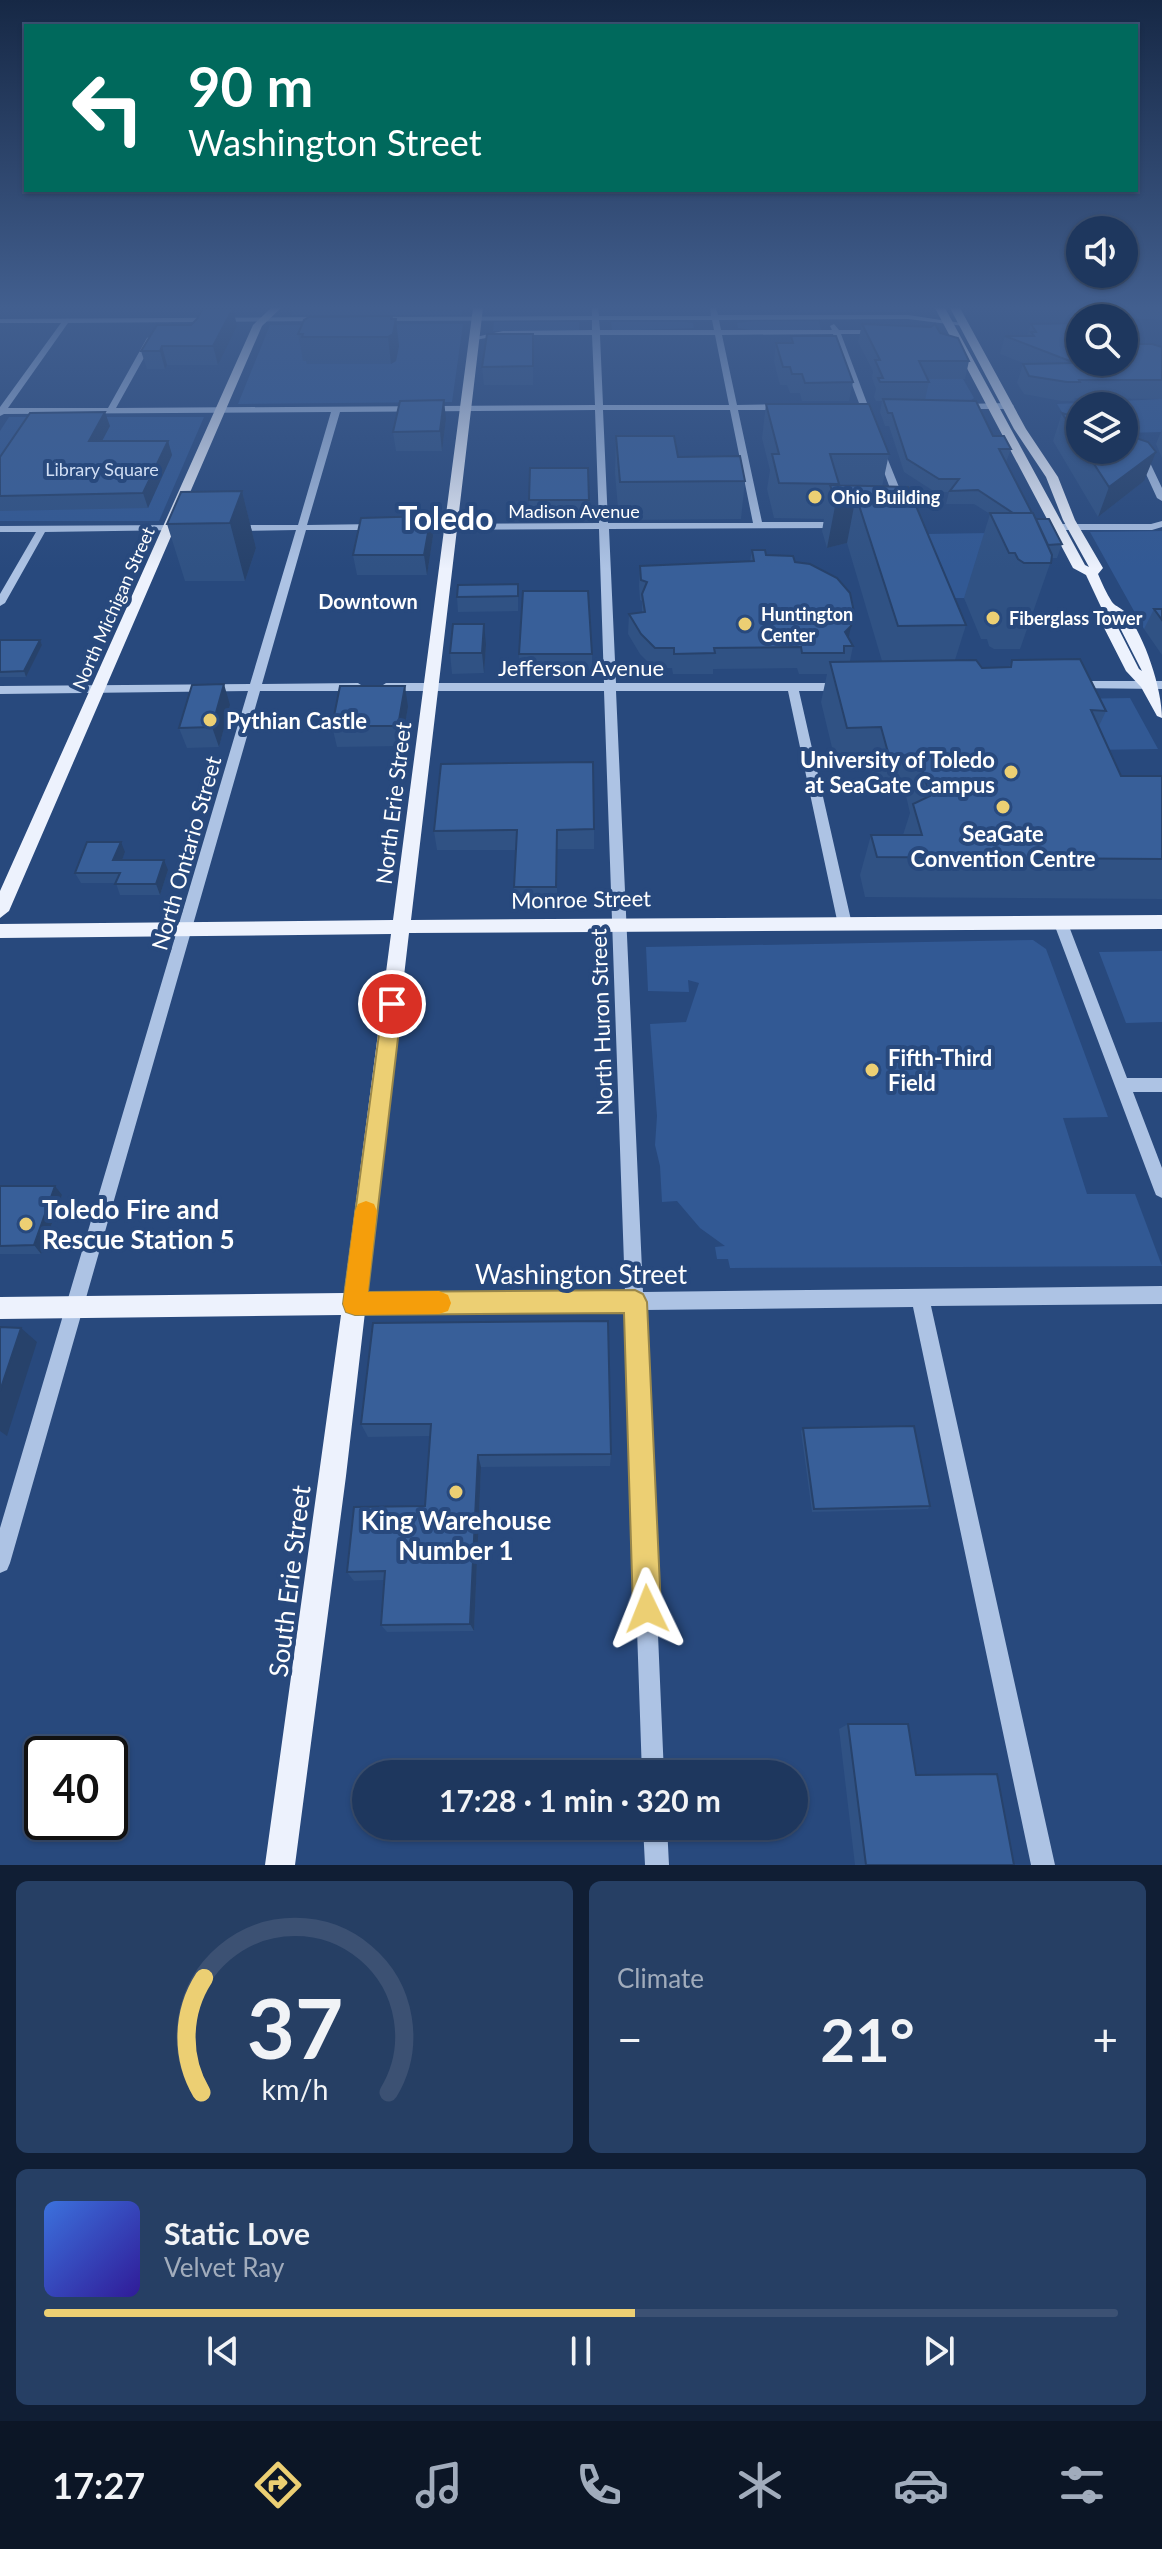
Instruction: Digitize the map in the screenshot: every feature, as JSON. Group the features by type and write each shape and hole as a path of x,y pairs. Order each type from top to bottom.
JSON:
{"main road":[{"name":"North Michigan Street","path":"0,911 228,395"},
{"name":"North Erie Street","path":"355,1304 469,395"},
{"path":"986,395 1080,568 1091,573 1108,607 1104,614 1133,671 1154,685 1162,713"},
{"path":"1004,395 1052,477 1073,527 1096,568 1091,573"},
{"path":"1019,458 1026,454 1038,456"},
{"path":"1041,497 1060,497"},
{"name":"Monroe Street","path":"0,931 844,920 1162,922"},
{"name":"Washington Street","path":"0,1308 355,1304"},
{"name":"South Erie Street","path":"280,1865 355,1304"}],"street":[{"path":"0,412 12,395"},
{"path":"110,411 119,395"},
{"name":"North Huron Street","path":"598,395 652,1760"},
{"path":"731,395 758,525"},
{"path":"856,395 906,519"},
{"path":"951,407 1010,406"},
{"path":"0,412 798,407"},
{"path":"860,408 879,407"},
{"name":"North Ontario Street","path":"0,1563 336,410"},
{"path":"1138,448 1162,498"},
{"path":"1138,464 1149,469"},
{"path":"1058,527 1152,527 1162,524"},
{"name":"Madison Avenue","path":"228,528 850,525"},
{"path":"0,529 197,528"},
{"path":"0,603 42,529"},
{"path":"1063,685 1154,685"},
{"path":"793,687 844,920"},
{"name":"Jefferson Avenue","path":"0,690 853,687"},
{"path":"1060,921 1162,1190"},
{"path":"1122,1085 1162,1085"},
{"name":"Washington Street","path":"355,1304 1162,1295"},
{"path":"920,1297 1043,1865"},
{"path":"656,1840 657,1865"}],"green space":[{"path":"242,395 453,395 452,402 238,404"},
{"path":"922,395 972,395 974,398 970,401 925,401"},
{"path":"1162,399 1162,432 1138,433 1138,400"},
{"path":"1057,404 1066,404 1066,419"},
{"name":"Library Square","path":"9,417 204,417 159,521 0,521 0,431"},
{"path":"1162,531 1162,629 1144,629 1090,532"},
{"path":"990,533 1021,598 951,598 926,534"},
{"path":"1130,698 1158,749 1092,750 1068,699"},
{"name":"Fifth-Third Field","path":"1033,940 1046,949 1108,1117 1063,1118 1087,1194 1135,1194 1162,1266 730,1268 728,1259 717,1259 715,1247 725,1246 700,1228 677,1201 662,1202 660,1166 655,1145 657,1116 650,1024 686,1022 699,983 688,980 689,992 648,991 646,947"},
{"path":"1162,951 1162,1022 1126,1023 1099,952"}],"building":[{"path":"883,399 976,401 993,436 1004,436 1011,449 999,449 1032,513 1013,513 978,490 950,491 959,479 939,479 907,459 892,413 888,413"},
{"path":"444,400 440,431 393,432 400,401"},
{"path":"766,404 869,404 889,454 830,454 839,484 779,483 772,454 779,454"},
{"path":"105,412 89,441 168,441 143,493 0,496 0,457 30,413"},
{"path":"616,436 674,436 678,457 740,456 745,481 620,482"},
{"path":"1138,439 1148,442 1156,452 1109,487 1094,464 1138,464"},
{"path":"530,468 588,468 589,500 529,500"},
{"path":"830,485 908,487 966,625 898,626 856,496 836,501"},
{"path":"242,491 230,523 167,524 181,492"},
{"path":"990,513 1033,513 1052,555 1051,563 1024,563 1015,553 1009,553"},
{"path":"431,516 424,555 353,555 361,518"},
{"path":"1036,519 1049,519 1062,544 1048,545"},
{"name":"Huntington Center","path":"752,550 765,550 766,555 793,556 795,562 810,564 837,578 850,593 854,612 851,626 845,632 853,646 844,646 844,653 802,653 801,647 714,648 715,653 674,654 674,648 655,648 641,634 629,614 645,612 642,594 647,582 641,580 640,566 754,561"},
{"path":"518,584 518,596 457,597 458,585"},
{"path":"523,591 588,591 592,654 519,654"},
{"path":"1154,609 1162,609 1162,620"},
{"path":"453,624 484,624 482,653 450,653"},
{"path":"0,640 40,640 24,671 0,672"},
{"name":"SeaGate Convention Centre","path":"1080,659 1106,711 1091,710 1121,776 1162,776 1162,859 877,857 871,835 922,835 913,804 930,796 918,755 889,756 881,727 847,728 830,662 976,660 982,668 1011,667 1012,660"},
{"path":"224,684 212,727 179,728 192,685"},
{"path":"340,686 405,686 398,726 332,726"},
{"path":"593,762 594,829 557,830 556,887 514,887 517,830 434,831 441,764"},
{"path":"87,842 121,842 113,860 164,860 156,884 115,884 120,873 75,873"},
{"name":"Toledo Fire and Rescue Station 5","path":"0,1186 55,1186 34,1245 0,1246"},
{"name":"King Warehouse Number 1","path":"608,1321 611,1454 478,1455 470,1624 381,1625 385,1571 347,1572 354,1507 425,1506 431,1424 361,1424 373,1323"},
{"path":"0,1327 21,1328 0,1391"},
{"path":"914,1426 930,1506 814,1509 803,1428"},
{"path":"848,1724 908,1724 916,1775 997,1774 1014,1865 866,1865"}],"slow traffic":[{"path":"366,1211 355,1304 439,1303"}],"place":[{"name":"Ohio Building","path":"815,497"},
{"name":"Fiberglass Tower","path":"993,618"},
{"name":"Huntington Center","path":"745,624"},
{"name":"Pythian Castle","path":"210,720"},
{"name":"University of Toledo at SeaGate Campus","path":"1011,772"},
{"name":"SeaGate Convention Centre","path":"1003,807"},
{"name":"Fifth-Third Field","path":"872,1070"},
{"name":"Toledo Fire and Rescue Station 5","path":"26,1224"},
{"name":"King Warehouse Number 1","path":"456,1492"}],"district":[{"name":"Toledo","path":"446,517"},
{"name":"Downtown","path":"368,601"}],"route":[{"path":"392,1004 355,1304 635,1302 647,1609"}]}
